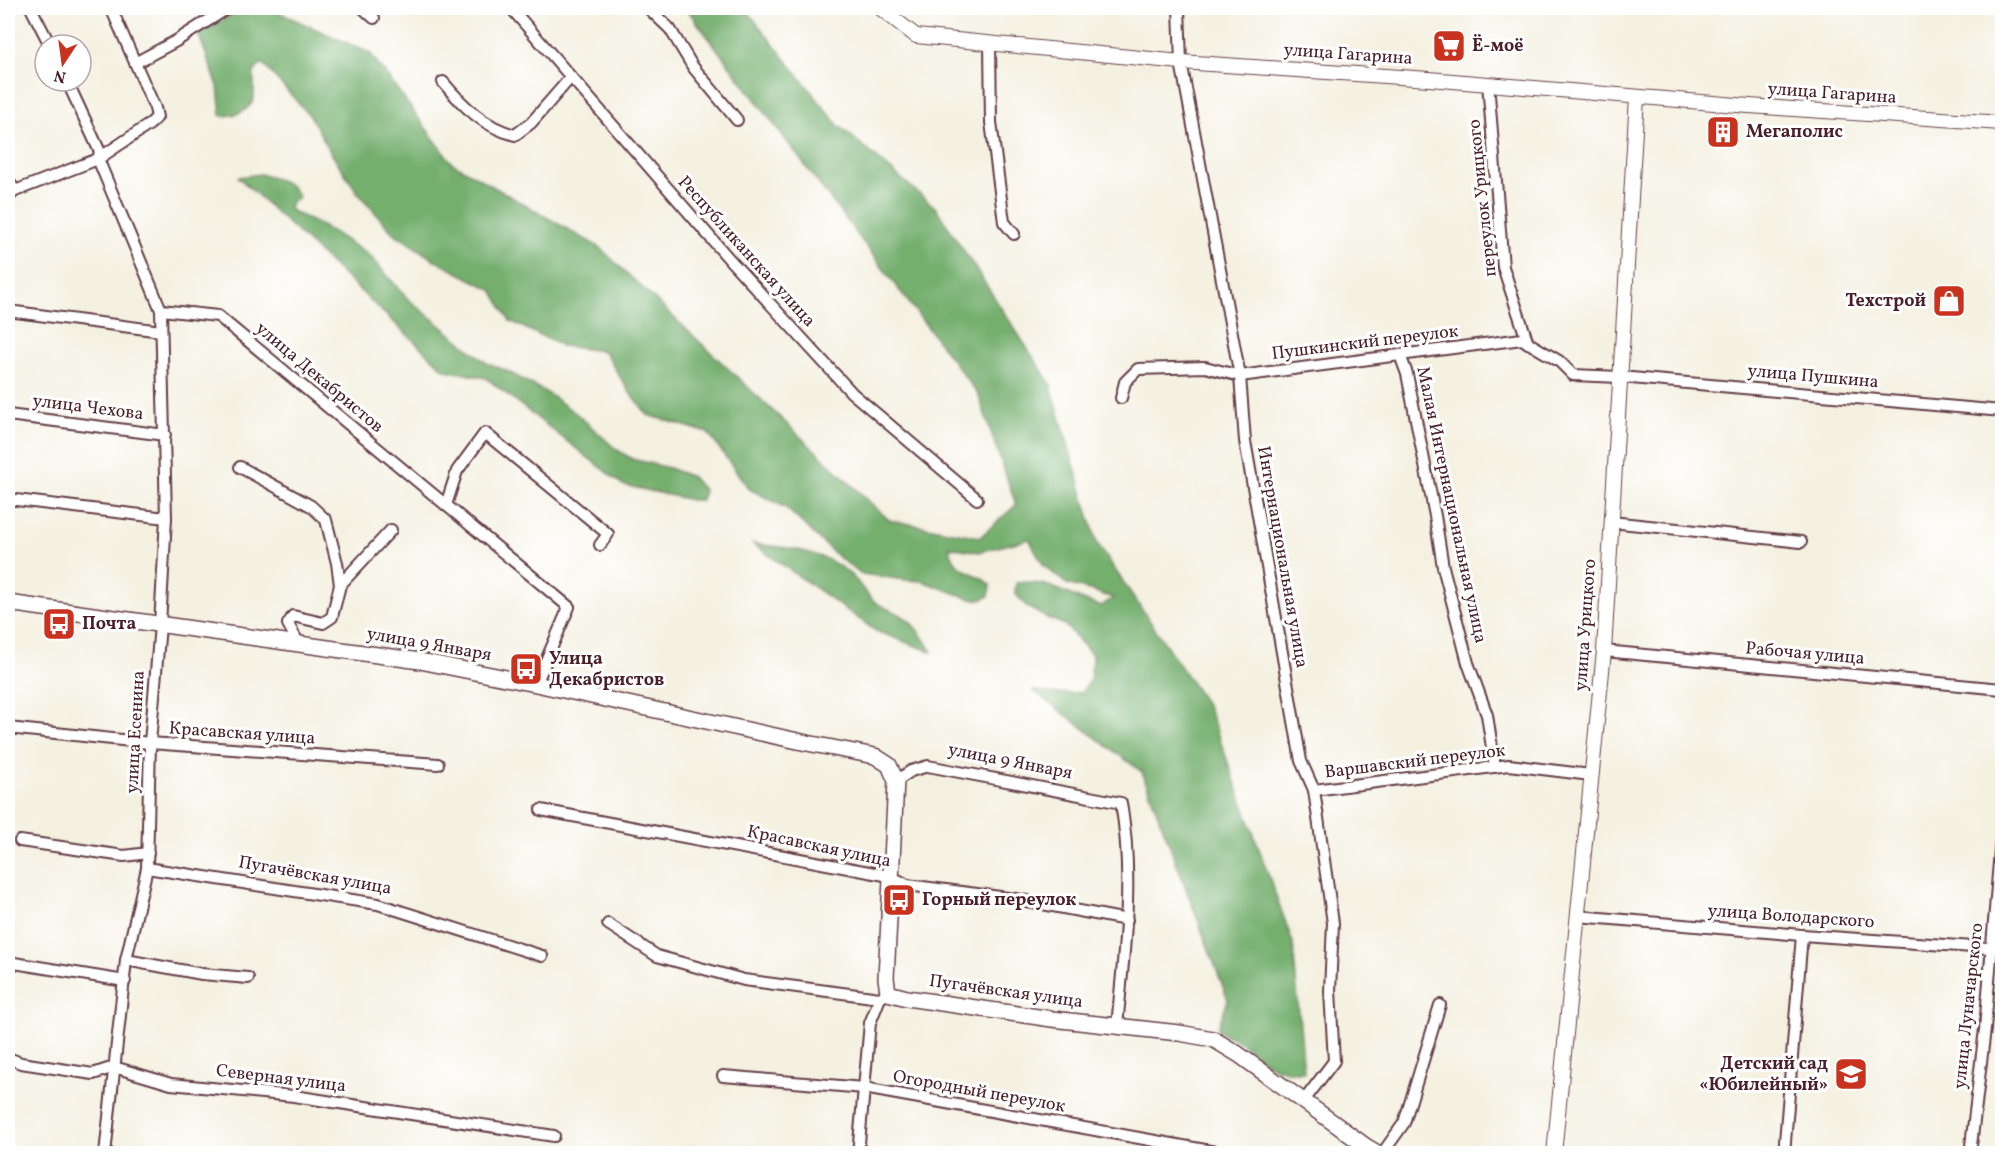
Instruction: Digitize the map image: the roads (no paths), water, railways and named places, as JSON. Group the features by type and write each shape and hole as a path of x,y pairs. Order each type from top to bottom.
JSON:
{"main road":[{"name":"улица 9 Января","path":"8,603 420,661 536,684 875,756 889,765 896,781"},
{"path":"884,995 896,781"},
{"name":"Пугачёвская улица","path":"884,995 1213,1039 1238,1054 1367,1148 1380,1154"}],"street":[{"path":"31,8 44,33"},
{"path":"8,180 11,194 98,159 157,117 111,8"},
{"path":"135,63 176,41 228,8"},
{"path":"363,8 374,18"},
{"name":"Республиканская улица","path":"511,8 723,251 852,393 977,499"},
{"path":"648,8 670,29 693,67 737,120"},
{"name":"улица Гагарина","path":"880,8 916,36 1181,62 1488,83 1637,97 2002,123"},
{"name":"Интернациональная улица","path":"1179,8 1181,62 1240,376 1245,441 1301,761 1314,790 1333,923 1330,991 1334,1061 1303,1102"},
{"path":"990,43 991,122 1004,222 1014,234"},
{"path":"443,82 458,100 479,119 515,135 531,123 571,77"},
{"name":"переулок Урицкого","path":"1488,83 1503,267 1528,343"},
{"path":"73,93 100,152 98,159 161,310"},
{"name":"улица Урицкого","path":"1554,1154 1604,651 1637,97"},
{"name":"улица Есенина","path":"105,1154 126,960 147,867 148,853 150,743 166,518 161,310"},
{"name":"улица Декабристов","path":"161,310 218,316 569,607 536,684"},
{"path":"8,311 161,331"},
{"name":"Пушкинский переулок","path":"1121,398 1125,382 1138,369 1205,367 1240,376 1522,339 1558,361 1574,375 1620,377"},
{"name":"Малая Интернациональная улица","path":"1400,355 1409,385 1443,567 1468,663 1487,715 1496,767"},
{"name":"улица Пушкина","path":"1620,377 2002,411"},
{"name":"улица Чехова","path":"8,415 165,435"},
{"path":"446,505 457,471 486,433 608,534 600,545"},
{"path":"240,467 311,506 326,520 337,563 339,585 332,617 323,623 294,616 288,624 299,644"},
{"path":"8,499 166,518"},
{"path":"1611,522 1801,542"},
{"path":"339,585 391,530"},
{"name":"Рабочая улица","path":"1604,651 2002,689"},
{"name":"Красавская улица","path":"8,728 150,743 438,764"},
{"name":"Варшавский переулок","path":"1314,790 1509,765 1591,775"},
{"name":"улица 9 Января","path":"896,781 911,771 928,766 1121,803 1127,837 1127,920"},
{"name":"Красавская улица","path":"540,810 890,876 907,885 1016,899 1127,920"},
{"name":"улица Луначарского","path":"1971,1154 1997,948 2002,826"},
{"path":"20,842 124,856 148,853"},
{"name":"Пугачёвская улица","path":"147,867 378,904 542,956"},
{"name":"улица Володарского","path":"1577,916 1802,935 1997,948"},
{"path":"1117,1026 1127,920"},
{"name":"Пугачёвская улица","path":"608,924 657,956 744,980 884,995"},
{"path":"1784,1154 1802,935"},
{"path":"126,960 202,974 248,978"},
{"path":"8,962 124,981"},
{"path":"858,1154 870,1023 884,995"},
{"path":"1380,1154 1404,1123 1440,1005"},
{"name":"Северная улица","path":"8,1058 21,1063 93,1074 114,1067 171,1084 294,1096 554,1136"},
{"name":"Огородный переулок","path":"723,1076 864,1088 1227,1154"}],"place":[{"name":"Ё-моё","path":"1449,46"},
{"name":"Мегаполис","path":"1723,132"},
{"name":"Техстрой","path":"1949,301"},
{"name":"Почта","path":"59,624"},
{"name":"Улица Декабристов","path":"526,669"},
{"name":"Горный переулок","path":"899,900"},
{"name":"Детский сад «Юбилейный»","path":"1851,1074"}]}
